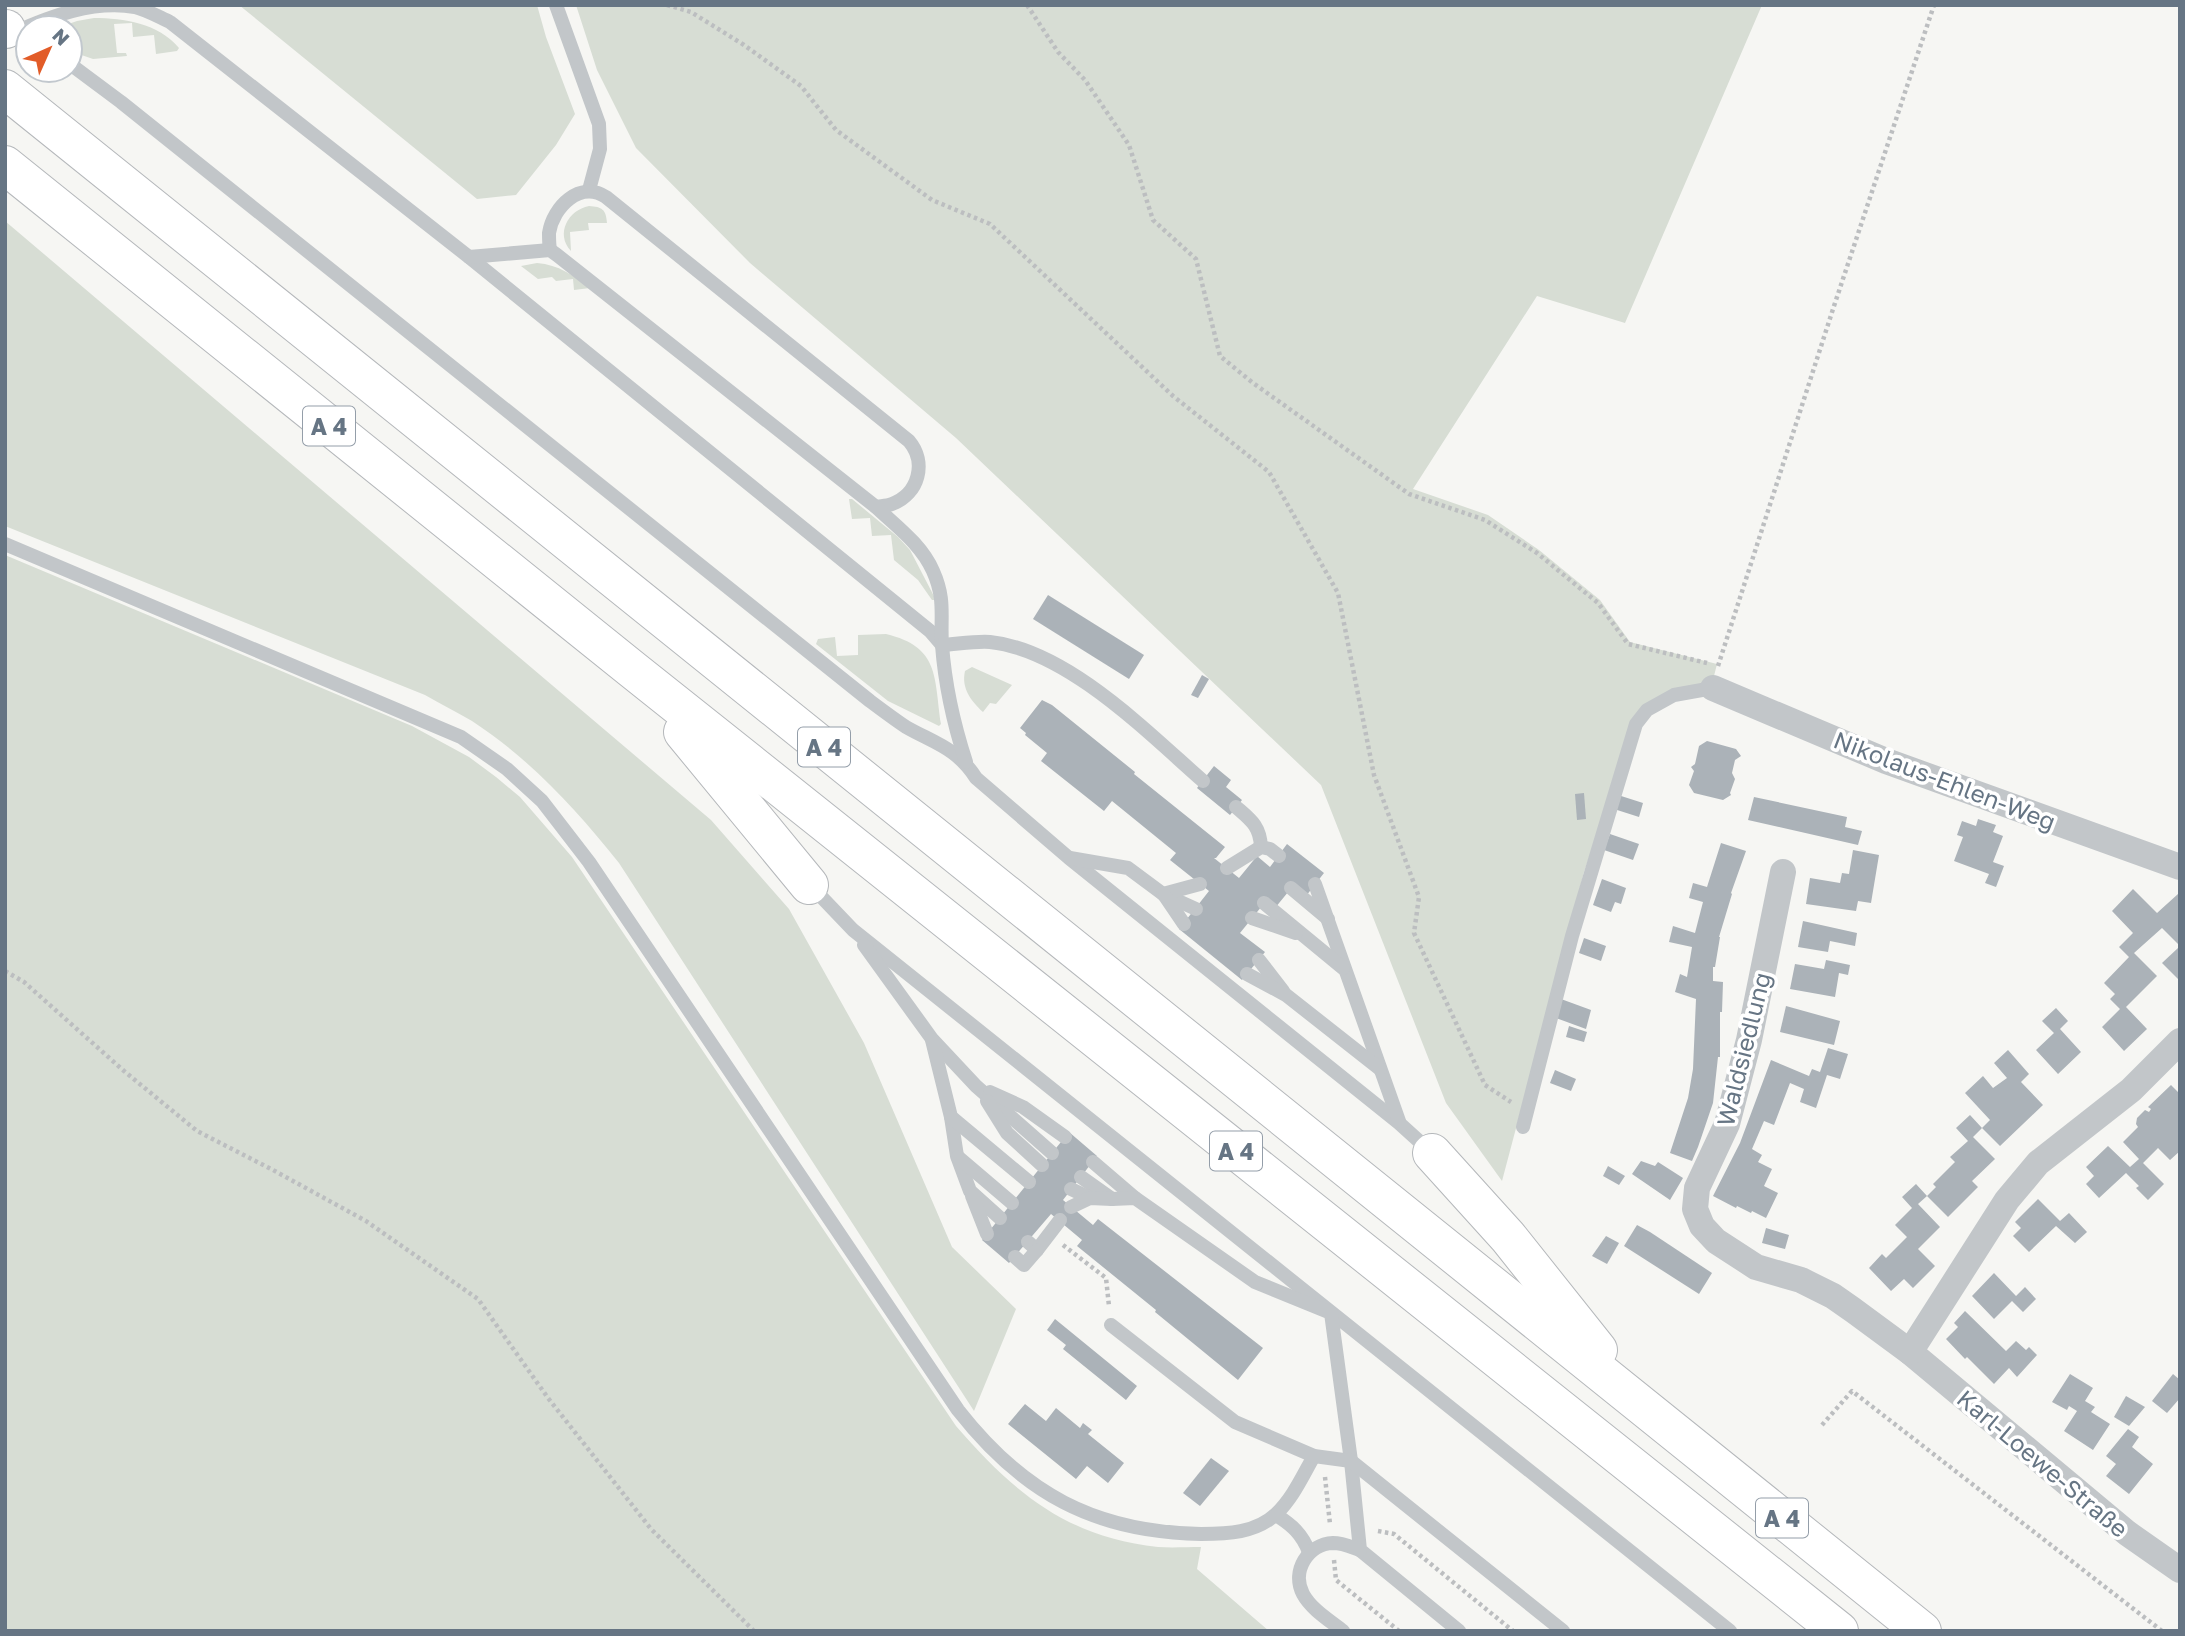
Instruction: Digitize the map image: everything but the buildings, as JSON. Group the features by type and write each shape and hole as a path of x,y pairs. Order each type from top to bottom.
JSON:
{"highway":[{"name":"A 4","path":"5,89 1922,1631"},
{"name":"A 4","path":"5,165 633,670 1839,1631"},
{"path":"633,670 809,885"},
{"path":"1432,1153 1507,1237 1643,1406"}],"street":[{"name":"Nikolaus-Ehlen-Weg","path":"1716,677 1886,761 2180,867"},
{"name":"Waldsiedlung","path":"1783,872 1749,1040 1727,1124 1698,1188 1695,1209 1702,1226 1716,1241 1756,1267 1801,1280 1833,1296 1910,1352"},
{"path":"1910,1352 2007,1200 2038,1163 2131,1090 2180,1041"},
{"name":"Karl-Loewe-Straße","path":"1910,1352 2127,1533 2180,1570"}],"lane":[{"path":"8,30 72,9 125,5 153,14 188,35 470,257 930,631 942,645"},
{"path":"556,5 599,124 600,149 589,190"},
{"path":"84,74 870,701 906,727 938,743 966,762"},
{"path":"550,250 549,234 561,206 575,195 589,190 606,197 909,441 917,451 919,467 915,482 905,497 891,505 876,507"},
{"path":"470,257 550,250 876,507 916,544 933,570 941,590 942,645 955,728 966,762 976,778 1069,858 1399,1122 1432,1153"},
{"path":"5,544 461,737 507,769 541,801 590,862 958,1410 979,1437 1009,1466 1050,1497 1109,1522 1165,1534 1228,1534 1252,1528 1276,1515 1296,1488 1314,1455"},
{"path":"942,645 989,642 1016,647 1060,667 1100,691 1203,781"},
{"path":"1522,1127 1572,936 1636,724 1647,710 1716,677"},
{"path":"1236,807 1254,822 1261,835 1253,854"},
{"path":"1227,868 1253,854 1270,849 1279,856"},
{"path":"1069,858 1128,868 1163,894 1196,909"},
{"path":"1163,894 1200,884"},
{"path":"1315,884 1399,1122"},
{"path":"809,885 853,930 1730,1631"},
{"path":"1291,888 1329,920"},
{"path":"1163,894 1184,923"},
{"path":"1264,903 1344,969"},
{"path":"1252,918 1304,936"},
{"path":"853,930 932,1039 976,1086 1052,1153"},
{"path":"1259,960 1286,995"},
{"path":"1247,974 1286,995 1381,1070"},
{"path":"932,1039 951,1117 957,1156 987,1234"},
{"path":"976,1086 1023,1107 1065,1137"},
{"path":"976,1086 1007,1133 1042,1165"},
{"path":"951,1117 1029,1182"},
{"path":"957,1156 1012,1203"},
{"path":"1093,1161 1135,1198 1255,1282 1331,1313"},
{"path":"1081,1177 1112,1199"},
{"path":"1071,1189 1090,1198 1135,1198"},
{"path":"970,1191 1000,1218"},
{"path":"1071,1207 1090,1198"},
{"path":"1015,1257 1024,1265 1032,1246 1045,1231 1060,1220"},
{"path":"1331,1313 1360,1550"},
{"path":"1111,1325 1235,1423 1314,1455 1350,1461 1563,1631"},
{"path":"1276,1515 1298,1531 1309,1552"},
{"path":"1343,1631 1311,1605 1302,1592 1299,1578 1301,1565 1309,1552 1333,1543 1360,1550 1459,1631"}],"path":[{"path":"667,5 691,12 744,45 800,86 836,130 932,200 990,223 1173,396 1269,472 1338,593 1374,775 1419,897 1414,933 1485,1085 1511,1102 1527,1105"},
{"path":"1027,5 1058,52 1085,80 1129,145 1153,220 1196,260 1220,356 1253,383 1409,494 1485,520 1537,553 1598,603 1629,644 1716,677 1829,319 1934,5"},
{"path":"5,971 24,982 124,1071 197,1131 366,1221 478,1299 548,1398 651,1529 754,1631"},
{"path":"1045,1231 1106,1278 1111,1325"},
{"path":"1822,1425 1852,1391 2162,1631"},
{"path":"1329,1519 1394,1534 1513,1631"}],"shaded area":[{"path":"239,5 537,5 575,114 556,145 516,195 477,199"},
{"path":"576,5 1762,5 1625,323 1537,296 1413,489 1488,515 1539,550 1600,600 1630,642 1717,664 1711,688 1668,694 1636,718 1584,872 1502,1181 1446,1103 1321,785 956,438 750,263 636,148 597,70"},
{"path":"117,19 140,24 161,33 179,48 177,51 156,54 154,35 133,37 132,23 114,24 117,53 126,53 127,56 93,59 84,56 84,20"},
{"path":"589,206 602,210 607,223 588,223 589,230 570,232 571,251 564,237 566,224 575,212"},
{"path":"5,221 711,820 789,909 864,1043 952,1247 1016,1309 974,1411 619,863 569,804 533,768 472,721 425,695 5,526"},
{"path":"537,263 565,271 590,288 574,290 573,279 538,279 521,266"},
{"path":"849,499 898,537 910,550 936,600 932,600 918,580 894,560 891,535 872,536 870,518 852,519"},
{"path":"5,555 412,726 469,757 520,797 572,857 956,1426 999,1472 1021,1491 1069,1522 1126,1542 1158,1547 1201,1547 1197,1569 1269,1631 5,1631"},
{"path":"886,634 916,647 931,666 935,678 941,724 939,726 888,701 816,644 818,639 835,637 837,656 858,655 858,635"},
{"path":"972,667 1012,685 996,704 990,703 983,712 971,699 964,683 965,671"}]}
